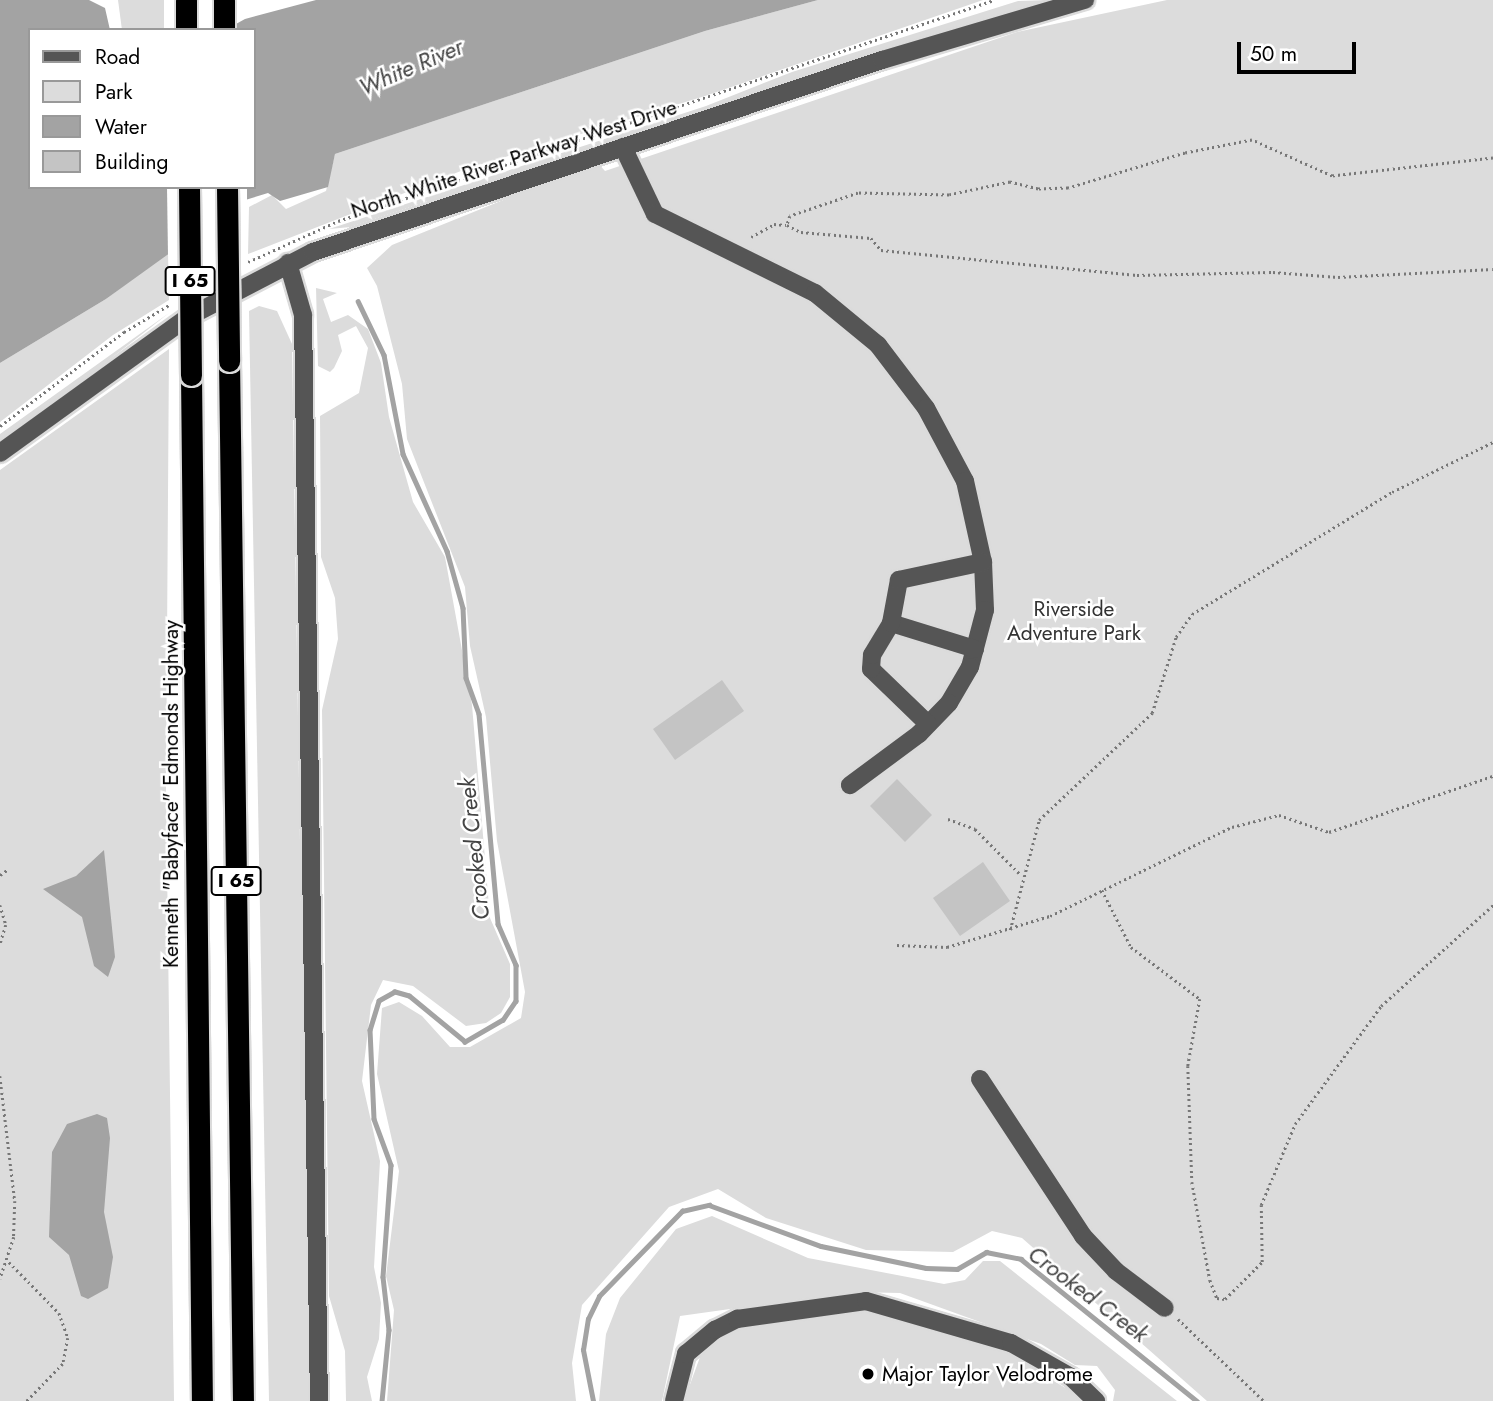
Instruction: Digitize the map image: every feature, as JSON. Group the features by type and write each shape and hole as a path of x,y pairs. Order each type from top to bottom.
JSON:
{"highway":[{"path":"186,0 186,28"},
{"path":"224,0 224,28"},
{"name":"Kenneth \"Babyface\" Edmonds Highway","path":"189,189 202,1401"},
{"name":"I 65","path":"227,189 243,1401"}],"street":[{"name":"North White River Parkway West Drive","path":"0,453 188,317 288,263 391,223 961,35 1085,0"},
{"path":"623,147 655,214 816,293 878,345 926,408 965,481 983,562 985,610 975,649 949,703 928,724 850,785"},
{"path":"288,263 303,315 319,1401"},
{"path":"928,724 871,668 872,655 891,623 899,580 983,562"},
{"path":"891,623 975,649"},
{"path":"980,1079 1083,1236 1116,1271 1165,1308"},
{"path":"674,1401 686,1354 715,1330 747,1317 866,1301 1011,1343 1071,1377 1096,1401"}],"path":[{"path":"248,262 338,221 994,0"},
{"path":"787,225 790,216 858,193 949,195 1010,182 1038,189 1068,188 1185,153 1252,141 1332,176 1493,158"},
{"path":"751,237 774,224 787,225 801,232 871,238 881,250 1137,275 1273,272 1338,277 1493,269"},
{"path":"0,426 124,332 169,305"},
{"path":"1010,930 1021,875 1040,820 1152,713 1176,637 1192,614 1392,492 1493,442"},
{"path":"897,945 947,947 1010,930 1102,890 1232,827 1279,815 1329,832 1493,776"},
{"path":"947,819 975,830 1021,875"},
{"path":"0,875 7,870"},
{"path":"1102,890 1131,947 1200,999 1188,1066 1192,1182 1210,1280 1217,1298 1226,1299 1262,1262 1261,1205 1294,1124 1381,1006 1493,905"},
{"path":"0,905 6,925 0,945"},
{"path":"0,1076 15,1201 9,1262 0,1279"},
{"path":"9,1262 59,1313 68,1338 63,1364 27,1401"},
{"path":"1165,1308 1264,1401"}],"green space":[{"path":"118,0 164,0 164,28 122,28"},
{"path":"818,0 983,0 705,96 466,169 248,254 249,207 272,195 286,209 326,191 335,154 705,31"},
{"path":"1049,0 901,43 351,227 329,229 706,106 792,72 1018,1"},
{"name":"Riverside Adventure Park","path":"1167,0 1493,0 1493,1401 1207,1401 1022,1238 992,1231 953,1252 866,1250 766,1218 718,1189 669,1207 582,1305 572,1363 576,1401 387,1401 394,1310 386,1276 399,1171 377,1074 382,1008 399,1002 422,1016 450,1047 470,1047 521,1018 525,992 497,841 486,717 470,646 465,587 407,439 402,384 377,286 367,268 392,245 597,162 605,171 1017,32"},
{"path":"168,252 169,300 113,335 0,422 0,363 106,299"},
{"path":"316,288 337,293 323,299 331,322 348,315 368,329 381,363 389,417 413,502 445,557 472,705 490,918 510,964 510,997 501,1013 486,1023 466,1026 413,986 383,980 371,1005 362,1081 380,1161 374,1267 381,1303 379,1339 367,1377 372,1401 346,1401 345,1351 329,1296 322,710 338,639 335,598 321,557 320,416 359,393 368,348 356,326 338,335 342,351 334,368 330,372 318,366"},
{"path":"259,306 277,311 292,344 309,1401 269,1401 249,311"},
{"path":"169,313 35,418 0,441 0,434"},
{"path":"169,349 166,787 174,1401 0,1401 0,470"},
{"path":"712,1216 808,1258 944,1284 965,1280 983,1261 1000,1261 1177,1401 1113,1401 1115,1390 1097,1366 1075,1365 1041,1344 900,1293 852,1292 680,1316 662,1401 599,1401 606,1334 620,1298 676,1229"},
{"name":"Major Taylor Velodrome","path":"853,1307 993,1344 1087,1401 684,1401 704,1346 733,1331"}],"water":[{"name":"White River","path":"0,0 89,0 105,8 110,28 28,28 28,189 256,189 256,28 229,28 245,19 316,0 818,0 705,31 335,154 328,187 280,201 268,193 242,201 106,299 0,363"},
{"path":"104,850 115,957 108,977 94,966 82,917 43,889 76,876"},
{"path":"97,1114 107,1118 110,1138 104,1212 113,1257 108,1288 88,1299 81,1296 69,1255 49,1237 52,1152 67,1124"}],"pier":[{"path":"167,189 247,189 247,203 168,256"}],"building":[{"path":"722,680 744,711 675,760 653,729"},
{"path":"897,779 932,815 905,842 870,806"},
{"path":"983,862 1010,901 960,936 933,898"}],"waterway":[{"name":"Crooked Creek","path":"358,301 384,355 403,454 447,551 463,608 466,678 479,714 498,924 516,965 516,1001 503,1020 465,1042 409,996 395,992 379,1001 370,1030 374,1119 391,1165 383,1277 389,1330 382,1401"},
{"name":"Crooked Creek","path":"593,1401 583,1350 588,1319 599,1296 682,1211 709,1205 821,1246 926,1268 957,1269 986,1252 1021,1259 1197,1401"}],"place":[{"name":"Major Taylor Velodrome","path":"868,1374"}]}
